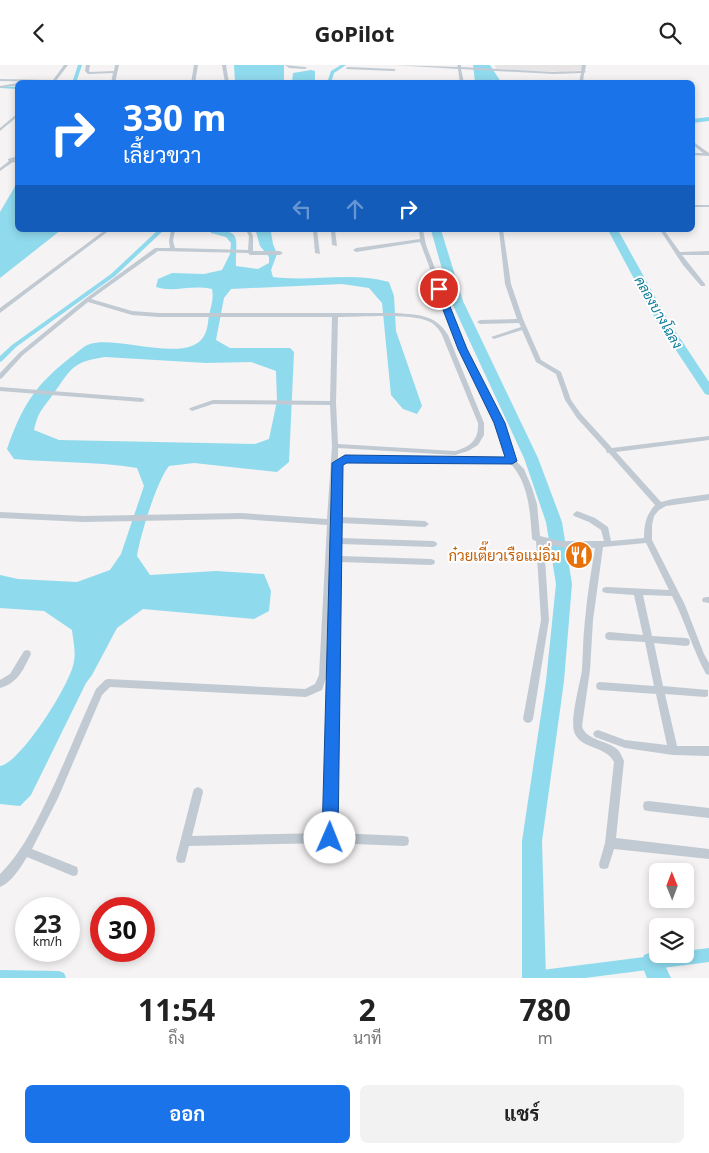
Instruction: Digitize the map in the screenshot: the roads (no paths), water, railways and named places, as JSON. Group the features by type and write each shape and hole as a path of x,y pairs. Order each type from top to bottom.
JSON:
{"street":[{"path":"55,80 66,65"},
{"path":"88,65 88,72 116,72"},
{"path":"113,80 117,65"},
{"path":"194,80 196,65"},
{"path":"224,65 226,80"},
{"path":"287,65 289,67 305,68"},
{"path":"516,71 518,65"},
{"path":"582,80 584,65"},
{"path":"391,80 395,67"},
{"path":"459,67 461,80"},
{"path":"348,68 459,67 516,71 584,72"},
{"path":"0,80 15,80"},
{"path":"0,87 15,84"},
{"path":"0,130 15,117"},
{"path":"695,144 708,154"},
{"path":"695,154 708,154"},
{"path":"0,170 15,158"},
{"path":"1,160 15,161"},
{"path":"695,203 699,202"},
{"path":"695,204 709,206"},
{"path":"0,311 105,232"},
{"path":"173,232 171,241 173,249"},
{"path":"249,232 251,236 250,253"},
{"path":"315,232 318,253"},
{"path":"333,232 334,245"},
{"path":"421,232 422,240 463,349 500,423 512,461 520,469 528,488 533,504 536,538 544,541 577,545 603,545 648,540"},
{"path":"501,232 508,283 522,325 538,361 559,373 568,400 594,435 659,505"},
{"path":"663,232 703,285"},
{"path":"356,250 422,240"},
{"path":"0,377 21,354 87,300 155,251 173,249 280,253"},
{"path":"678,254 709,253"},
{"path":"87,300 139,314 222,316 396,315 427,319 442,327 483,431 478,441 467,451 455,453 335,446"},
{"path":"330,838 337,559 334,521 335,446 332,403 335,315"},
{"path":"480,322 522,325"},
{"path":"494,337 522,325"},
{"path":"0,389 142,400"},
{"path":"192,409 209,402 293,401 332,403"},
{"path":"609,451 709,437"},
{"path":"0,883 16,868 38,828 99,692 108,683 306,693 319,687 324,675 338,463 340,460 512,461"},
{"path":"709,497 659,505 651,512 648,540 682,605 700,655 709,671"},
{"path":"577,514 592,520 605,529 589,619 586,665 577,726 577,732 581,736 617,754 618,761 610,843 604,864"},
{"path":"0,515 84,519 151,516 241,516 425,524"},
{"path":"337,541 433,544"},
{"path":"528,719 545,620 544,541"},
{"path":"337,559 431,563"},
{"path":"606,590 670,593"},
{"path":"638,591 673,750"},
{"path":"610,636 686,642"},
{"path":"0,684 6,683 13,677 27,654"},
{"path":"600,686 706,693"},
{"path":"598,734 625,744 673,750 709,751"},
{"path":"181,858 198,792"},
{"path":"648,806 709,813"},
{"path":"186,841 330,838 404,841"},
{"path":"610,843 709,854"},
{"path":"25,851 73,871"}],"water":[{"path":"234,65 284,65 284,80 235,80"},
{"path":"473,65 490,65 500,80 475,80"},
{"path":"315,71 315,80 292,80 293,73"},
{"path":"15,186 15,232 58,232 0,278 0,212"},
{"path":"211,232 228,232 233,234 236,242 236,266 258,269 269,263 269,257 260,246 256,232 271,232 277,254 271,270 273,277 360,277 389,282 394,296 396,331 422,406 417,414 403,409 391,395 382,303 369,288 342,284 231,289 224,298 216,340 230,348 290,348 294,352 289,462 277,472 194,463 169,466 159,483 137,556 150,575 216,571 264,574 271,591 269,611 254,619 143,609 117,628 86,683 31,795 20,806 0,804 0,766 9,762 20,752 44,721 71,671 75,654 72,630 44,611 0,608 0,575 18,579 77,582 110,570 121,554 144,486 137,468 106,464 14,459 7,449 18,420 31,397 48,377 87,345 102,342 170,349 185,348 197,343 207,329 212,289 197,287 163,289 156,287 158,279 172,273 204,274 222,270 230,254 231,243 226,237","holes":["105,357 206,363 251,362 276,371 277,401 269,439 255,444 59,440 34,430 42,410 69,372 86,361"]}],"waterway":[{"path":"75,80 80,65"},
{"path":"330,80 332,72 344,65"},
{"path":"0,87 15,88"},
{"path":"695,121 709,119"},
{"path":"0,360 14,346 113,275 159,232"},
{"path":"437,232 457,301 531,458 554,522 564,584 555,681 532,841 534,978"},
{"name":"คลองบางโฉลง","path":"614,232 662,320 709,391"},
{"path":"534,978 709,955"},
{"path":"652,963 659,978"},
{"path":"0,977 59,978"}],"place":[{"name":"ก๋วยเตี๊ยวเรือแม่อิ่ม","path":"579,555"}]}
